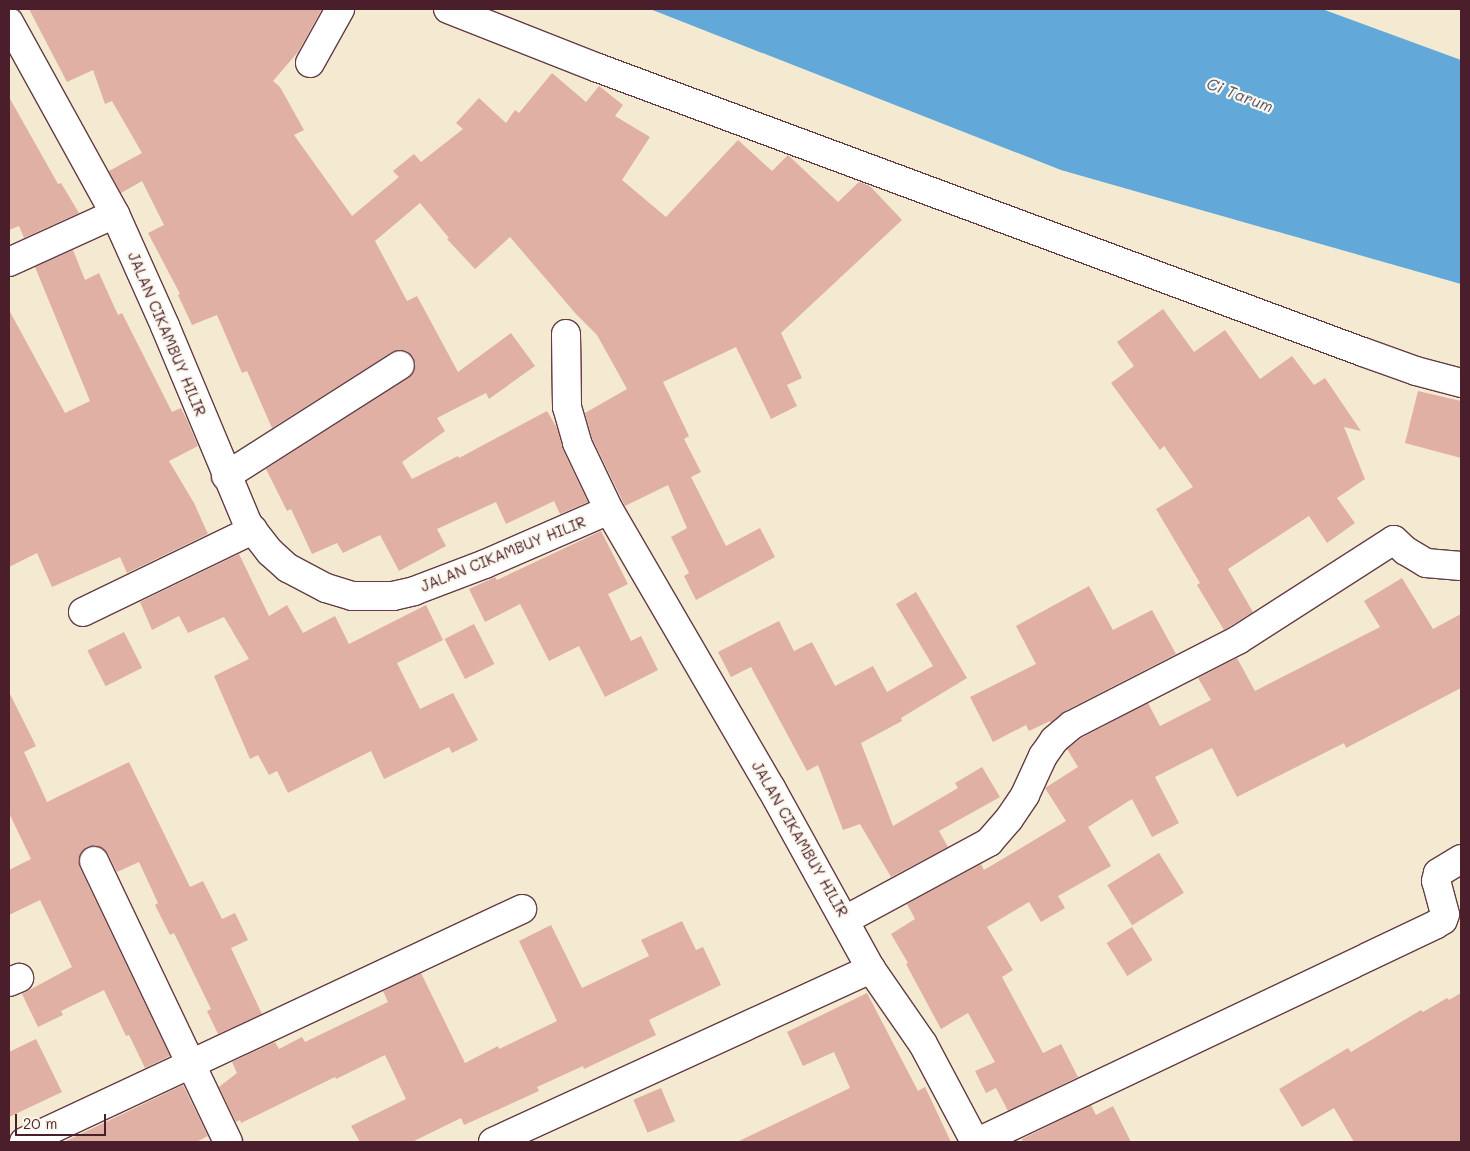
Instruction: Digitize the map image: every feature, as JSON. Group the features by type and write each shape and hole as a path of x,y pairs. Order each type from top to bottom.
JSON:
{"street":[{"path":"310,63 340,9"},
{"path":"448,9 598,68 1363,352 1416,371 1461,383"},
{"name":"JALAN CIKAMBUY HILIR","path":"9,22 114,214 165,326 226,476 248,524 270,552 288,568 326,588 352,596 375,597 414,590 609,510 845,920 871,969 923,1044 977,1142"},
{"path":"9,262 114,214"},
{"path":"566,334 567,407 577,443 609,510"},
{"path":"226,476 400,365"},
{"path":"83,612 253,530"},
{"path":"845,920 989,842 1009,819 1025,795 1043,756 1054,740 1072,725 1238,640 1394,540 1406,551 1426,563 1461,566"},
{"path":"977,1142 1435,926 1443,920 1445,914 1436,881 1438,873 1461,859"},
{"path":"94,861 189,1064 228,1142"},
{"path":"24,1142 522,909"},
{"path":"492,1142 871,969"}],"water":[{"name":"Ci Tarum","path":"650,9 1322,9 1461,60 1461,284 1061,170"}],"building":[{"path":"29,9 322,9 298,52 273,81 280,87 304,130 294,135 352,216 399,177 393,171 414,154 421,162 463,129 456,123 479,98 506,123 515,110 519,113 552,73 586,102 599,86 623,105 615,116 650,137 622,180 666,217 738,140 772,171 788,155 838,202 859,182 870,186 902,220 781,333 802,378 787,385 797,406 771,419 736,347 663,382 689,436 684,439 701,472 691,477 726,546 760,528 775,557 696,600 684,576 689,573 671,537 687,528 668,485 625,506 592,438 585,413 627,389 597,335 576,314 510,237 475,269 447,239 449,238 420,203 375,241 407,301 417,296 458,372 511,333 535,366 489,399 486,393 437,418 445,431 402,462 412,479 458,456 459,458 547,411 557,428 563,450 588,502 560,514 554,501 506,524 496,502 437,529 446,546 399,571 380,535 343,553 337,543 312,554 291,509 287,511 266,469 408,378 414,372 416,364 413,357 407,351 399,349 392,352 272,428 247,371 242,373 217,315 192,325 178,295 180,294 148,233 164,225 142,181 121,193 109,171 142,153 112,101 105,104 93,70 67,82"},
{"path":"9,97 58,184 61,183 79,213 24,238 19,226 9,230"},
{"path":"73,250 85,280 99,273 118,315 122,313 172,412 181,408 187,420 198,446 169,461 194,503 208,534 127,573 120,557 52,587 37,553 9,567 9,310 65,413 90,401 35,267"},
{"path":"1163,309 1194,352 1225,330 1260,379 1292,356 1314,385 1325,378 1361,431 1344,427 1365,479 1337,498 1355,523 1327,543 1309,516 1228,569 1253,612 1224,630 1197,585 1200,583 1156,509 1193,487 1164,446 1160,450 1111,383 1134,366 1117,342"},
{"path":"1418,391 1461,401 1461,458 1405,443"},
{"path":"601,531 628,584 608,594 631,641 641,636 658,670 605,697 579,646 549,661 520,604 485,622 469,589 495,577 497,580"},
{"path":"239,554 269,616 287,605 303,633 335,616 349,644 426,605 443,640 397,663 420,709 453,693 478,740 452,753 449,747 384,779 371,751 288,793 277,771 269,775 258,755 250,759 214,676 249,659 224,617 188,633 179,616 152,630 140,602"},
{"path":"1402,578 1433,629 1461,614 1461,688 1346,748 1344,743 1237,797 1212,748 1155,777 1179,823 1152,837 1132,799 1088,827 1111,866 1058,896 1065,908 1041,922 1029,902 987,927 1013,970 1002,977 1043,1053 1061,1044 1078,1077 1008,1111 996,1088 986,1093 975,1071 995,1062 968,1013 941,1029 906,964 908,963 891,934 915,919 907,904 981,864 984,870 1066,821 1045,788 1078,767 1067,749 1081,738 1148,703 1160,726 1211,700 1198,678 1237,658 1255,691 1380,627 1364,601"},
{"path":"1089,586 1113,630 1152,610 1176,654 1065,711 1051,723 1050,721 1029,731 1026,725 993,742 970,697 1036,664 1016,626"},
{"path":"916,592 967,678 901,718 902,721 861,743 893,826 958,788 955,783 982,767 1000,797 939,831 948,847 891,877 860,824 843,830 818,765 807,771 751,667 731,677 718,652 779,621 794,651 812,642 835,686 873,666 887,692 933,666 896,604"},
{"path":"474,624 494,664 465,679 445,639"},
{"path":"124,632 142,668 106,686 87,651"},
{"path":"9,692 36,746 24,752 47,802 129,762 190,887 203,881 222,919 235,913 248,940 231,948 262,1014 218,1034 207,1011 211,1009 174,933 170,935 155,905 158,903 139,862 117,872 108,854 102,848 95,845 87,847 81,853 78,860 80,868 170,1056 145,1068 129,1035 126,1036 104,990 61,1011 63,1015 38,1027 22,994 72,967 40,900 9,915 9,870 31,859 9,813"},
{"path":"1159,853 1184,893 1132,925 1107,885"},
{"path":"682,921 696,950 703,947 721,985 649,1020 656,1035 584,1069 583,1066 537,1087 539,1091 464,1125 461,1118 412,1142 360,1142 351,1126 406,1099 385,1055 241,1123 240,1120 236,1122 219,1087 237,1073 232,1062 275,1042 279,1049 302,1037 305,1042 388,1002 383,991 421,973 465,1063 498,1046 499,1049 557,1021 519,941 551,925 582,988 649,956 641,940"},
{"path":"1132,927 1153,960 1127,976 1107,943"},
{"path":"867,993 918,1091 925,1087 951,1142 737,1142 850,1088 834,1052 803,1066 787,1032"},
{"path":"1461,993 1461,1142 1354,1142 1334,1108 1302,1127 1279,1089 1348,1048 1351,1052 1421,1010 1423,1012 1447,998 1449,1000"},
{"path":"36,1039 62,1092 9,1117 9,1052"},
{"path":"183,1085 208,1136 196,1142 64,1142"},
{"path":"661,1088 675,1121 647,1133 633,1100"},
{"path":"1091,1105 1096,1115 1113,1106 1131,1142 1023,1142 1022,1139"}]}
